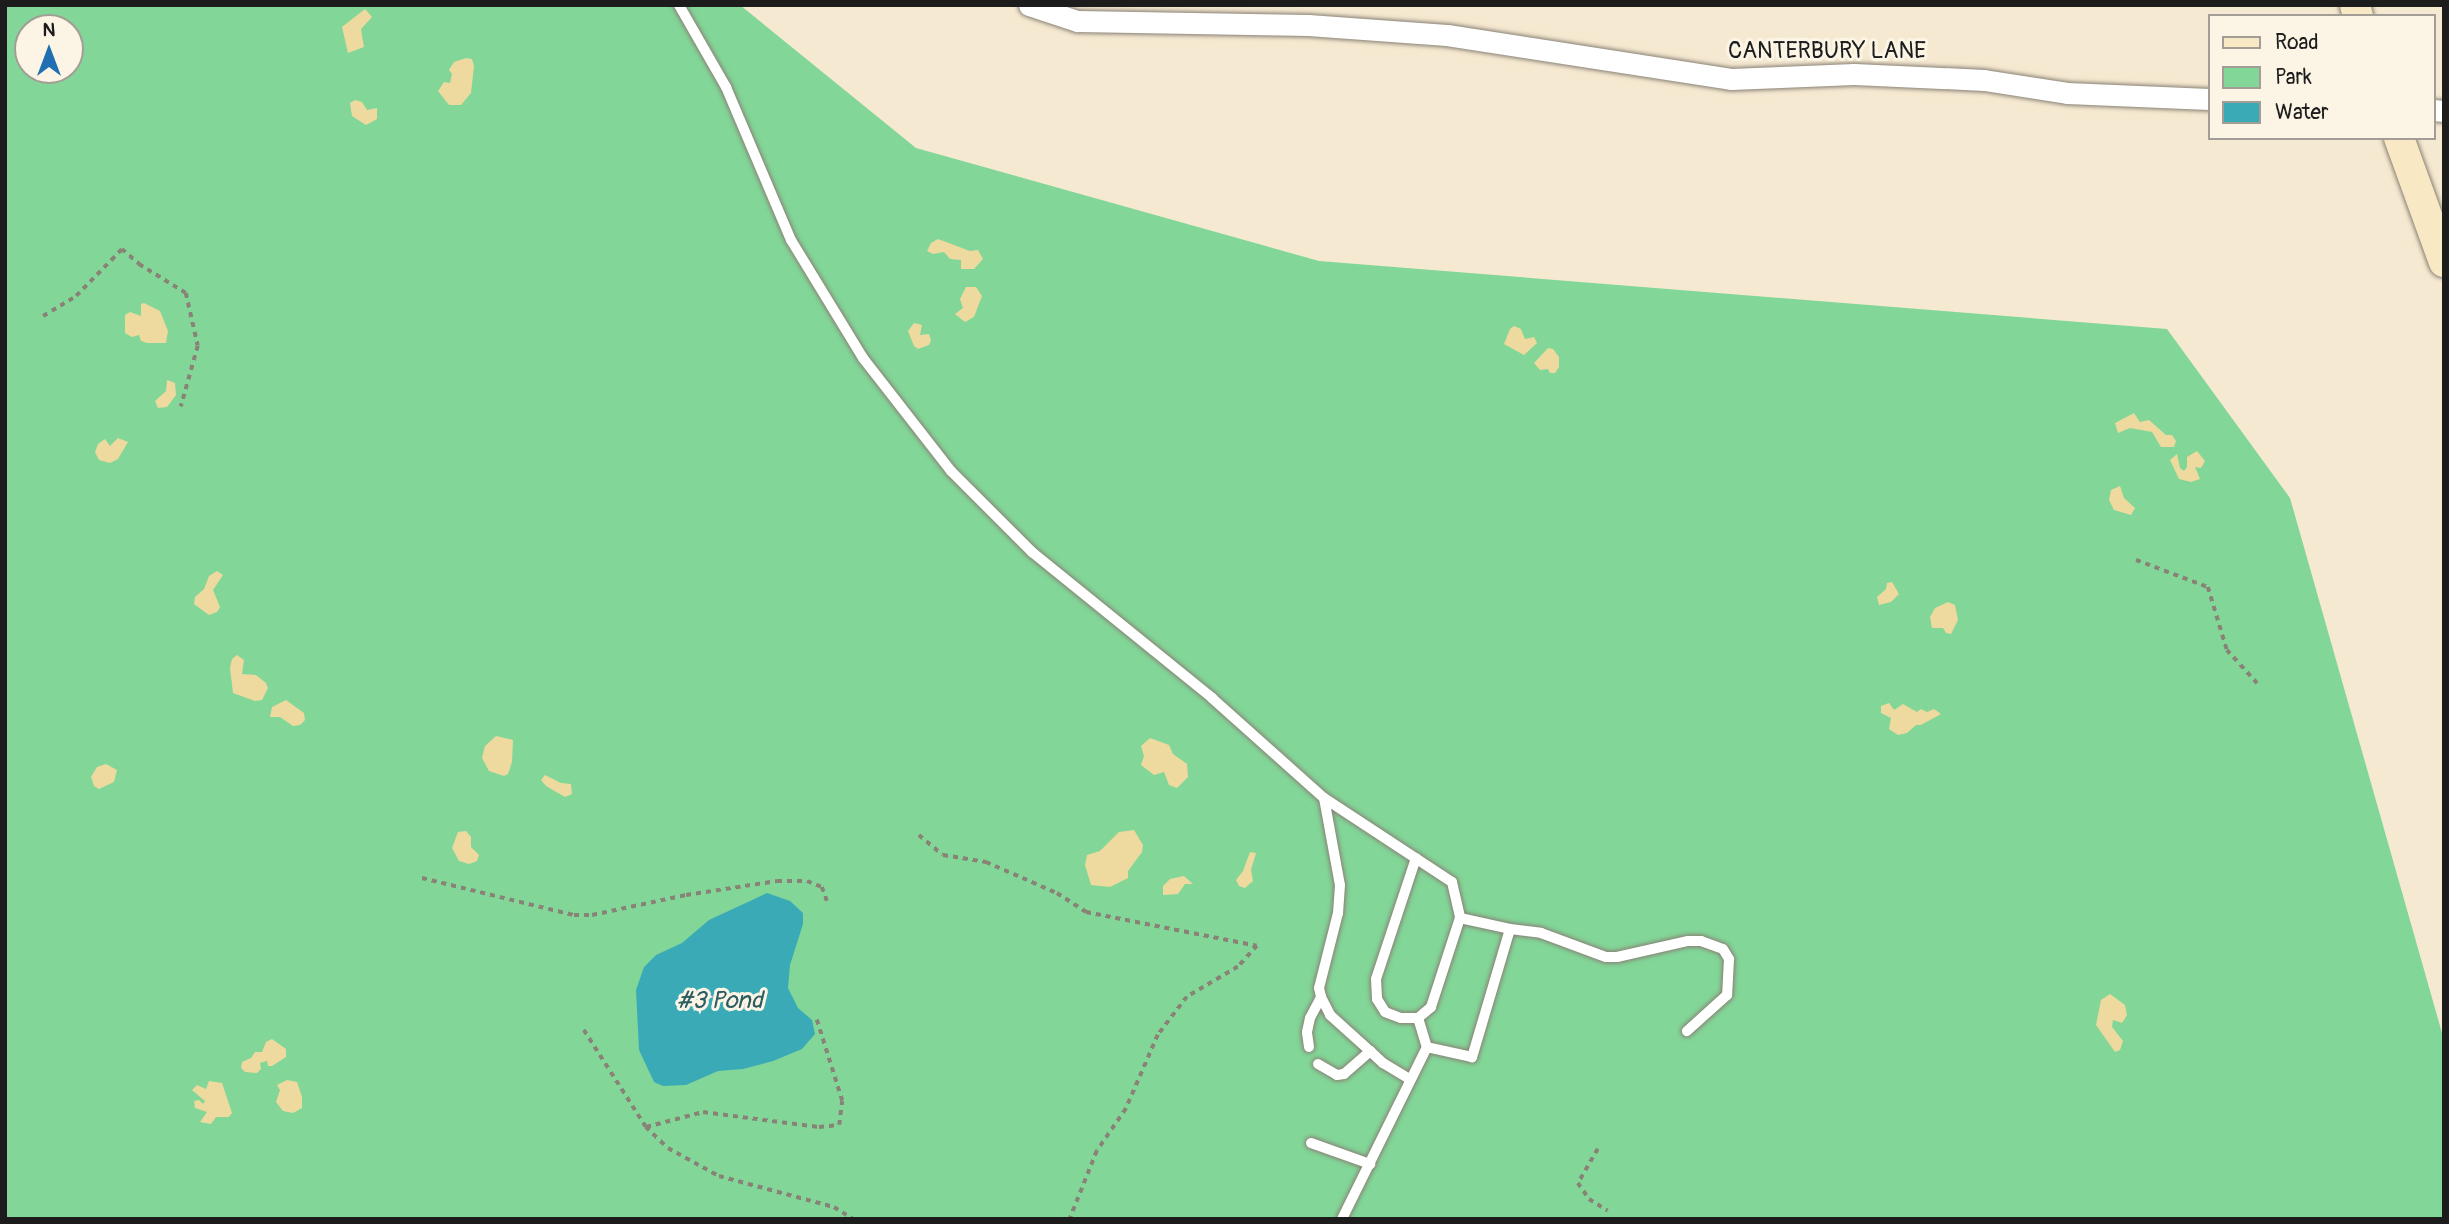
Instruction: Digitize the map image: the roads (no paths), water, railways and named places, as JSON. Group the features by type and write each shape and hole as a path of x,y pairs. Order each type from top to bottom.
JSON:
{"main road":[{"path":"2400,140 2444,262"}],"street":[{"name":"CANTERBURY LANE","path":"1029,5 1077,21 1308,25 1447,35 1731,79 1854,74 1984,80 2067,93 2208,99"}],"lane":[{"path":"679,5 726,87 791,240 863,358 951,471 1032,552 1212,698 1324,798 1416,858 1452,882 1460,918 1435,998 1431,1007 1418,1018 1401,1018 1385,1012 1377,999 1376,979 1416,858"},
{"path":"1324,798 1340,885 1338,913 1319,988 1321,997 1330,1015 1383,1063 1410,1079"},
{"path":"1460,918 1541,933 1606,957 1688,941 1701,941 1723,949 1729,959 1727,995 1688,1031"},
{"path":"1427,1047 1472,1057 1510,929"},
{"path":"1309,1046 1307,1032 1310,1018 1321,997"},
{"path":"1342,1219 1427,1047 1418,1018"},
{"path":"1318,1064 1337,1075 1344,1074 1370,1051"},
{"path":"1311,1143 1370,1164"}],"water":[{"name":"#3 Pond","path":"767,893 790,901 803,913 803,924 790,965 788,988 798,1008 812,1020 815,1034 802,1049 773,1061 743,1069 718,1071 686,1085 663,1086 654,1082 639,1050 636,990 644,967 656,955 682,943 709,920"}]}
